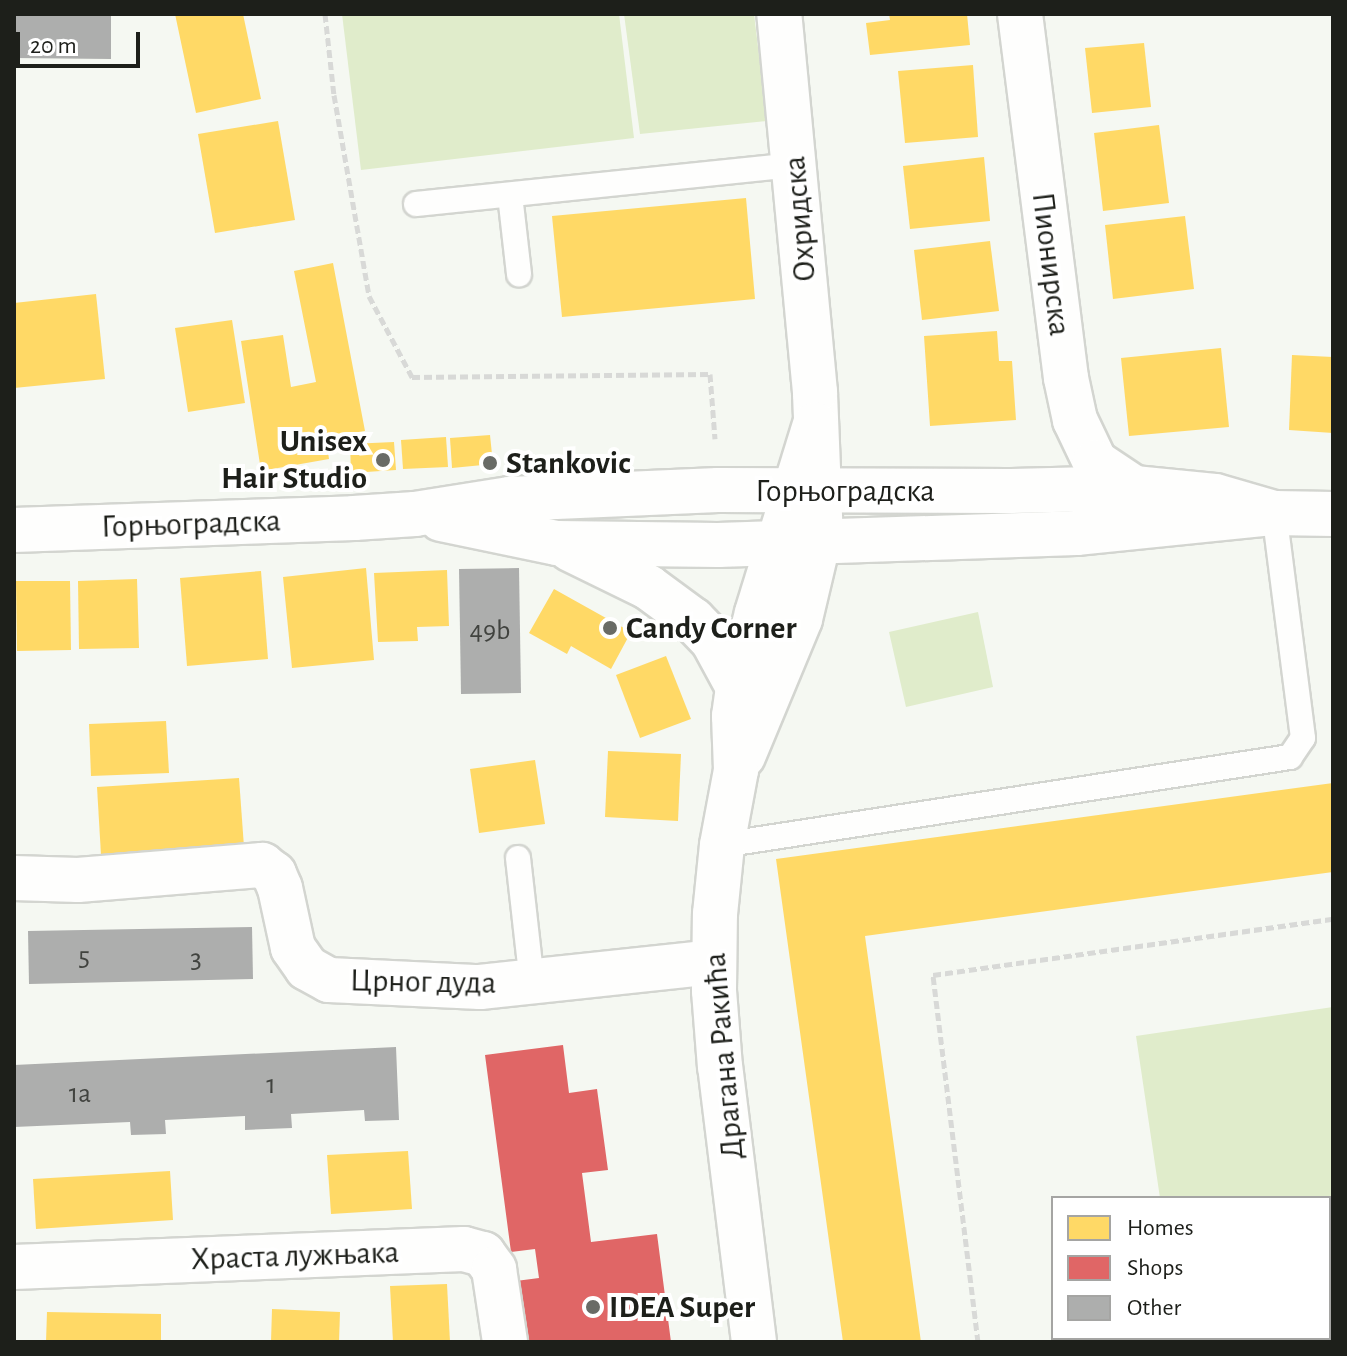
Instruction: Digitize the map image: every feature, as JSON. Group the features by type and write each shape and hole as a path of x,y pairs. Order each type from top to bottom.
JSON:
{"street":[{"name":"Охридска","path":"779,14 795,165 815,425"},
{"name":"Пионирска","path":"1020,14 1066,378 1075,420 1095,462 1134,488"},
{"name":"Драгана Ракића","path":"754,1342 720,1067 713,962 722,845 736,770 800,619 798,543 815,425"},
{"name":"Горњоградска","path":"14,530 415,514 510,499 806,491 1134,488 1215,496 1274,513"},
{"name":"Горњоградска","path":"415,514 557,543 798,543 1076,533 1274,513 1333,514"},
{"path":"557,543 648,587 693,620 713,641 738,687"},
{"name":"Драгана Ракића","path":"736,770 734,716 738,687 798,543"},
{"name":"Црног дуда","path":"14,878 78,880 262,865 274,874 280,888 293,948 307,968 329,980 437,987 532,983 713,962"},
{"name":"Храста лужњака","path":"14,1267 464,1249 483,1254 494,1269 505,1342"}],"lane":[{"path":"416,204 795,165"},
{"path":"510,195 519,274"},
{"path":"722,845 1290,757 1303,738 1274,513"},
{"path":"518,858 532,983"}],"path":[{"path":"325,14 334,95 369,296 412,377 710,374 715,439"},
{"path":"978,1342 933,975 1333,919"}],"green space":[{"path":"342,14 619,14 634,138 361,170"},
{"path":"624,14 754,14 767,121 640,134"},
{"path":"978,612 993,687 906,707 889,632"},
{"path":"1333,1007 1333,1291 1331,1196 1160,1196 1136,1036"}],"building: Homes":[{"path":"175,14 243,14 261,99 196,113"},
{"path":"889,14 967,14 970,45 870,55 866,23 890,20"},
{"path":"1144,43 1151,107 1092,113 1085,48"},
{"path":"973,65 978,137 905,143 898,71"},
{"path":"278,121 295,220 215,233 198,134"},
{"path":"1159,125 1169,203 1103,211 1094,133"},
{"path":"984,157 990,221 910,229 903,166"},
{"path":"746,198 755,299 562,317 552,216"},
{"path":"1185,216 1194,289 1113,299 1105,225"},
{"path":"990,241 999,311 922,320 914,250"},
{"path":"333,263 365,431 326,437 329,459 261,471 241,341 283,335 291,387 316,382 294,271"},
{"path":"96,294 105,379 14,388 14,303"},
{"path":"232,320 245,403 188,412 175,328"},
{"path":"997,331 999,361 1012,361 1016,420 930,426 924,336"},
{"path":"1221,348 1229,427 1129,436 1121,358"},
{"path":"1292,355 1333,357 1333,433 1289,430"},
{"path":"490,435 493,464 452,468 450,438"},
{"path":"446,437 448,467 403,469 401,440"},
{"path":"394,442 396,470 351,473 350,444"},
{"path":"366,568 374,660 292,668 283,577"},
{"path":"447,570 449,626 417,627 418,641 378,642 374,573"},
{"path":"261,571 268,659 187,666 180,578"},
{"path":"137,579 139,648 79,649 78,581"},
{"path":"16,581 70,581 71,650 17,651"},
{"path":"554,589 631,632 611,669 571,646 567,654 529,633"},
{"path":"666,656 691,719 640,738 616,675"},
{"path":"166,721 169,773 91,776 89,724"},
{"path":"608,751 681,754 678,821 605,817"},
{"path":"535,760 545,824 479,833 470,769"},
{"path":"239,778 244,847 101,855 97,787"},
{"path":"1333,783 1333,872 865,936 921,1342 843,1342 776,859"},
{"path":"408,1151 412,1209 331,1214 327,1155"},
{"path":"170,1171 173,1220 36,1229 33,1179"},
{"path":"447,1284 450,1342 393,1342 390,1286"},
{"path":"272,1309 340,1312 339,1342 271,1342"},
{"path":"47,1312 161,1314 161,1342 46,1342"}],"building: Shops":[{"path":"563,1045 569,1093 597,1089 608,1170 582,1173 591,1242 657,1234 671,1342 524,1342 516,1281 539,1278 535,1249 511,1252 485,1055"}],"building: Other":[{"path":"14,14 111,14 111,59 14,58"},
{"path":"519,568 521,693 461,694 459,569"},
{"path":"252,927 253,979 29,984 28,931"},
{"path":"396,1047 399,1120 365,1121 364,1110 291,1114 292,1128 245,1130 245,1116 165,1120 166,1134 131,1135 130,1122 14,1127 14,1065"}],"place":[{"name":"Unisex Hair Studio","path":"383,460"},
{"name":"Stankovic","path":"490,463"},
{"name":"Candy Corner","path":"610,628"},
{"name":"IDEA Super","path":"593,1307"}]}
